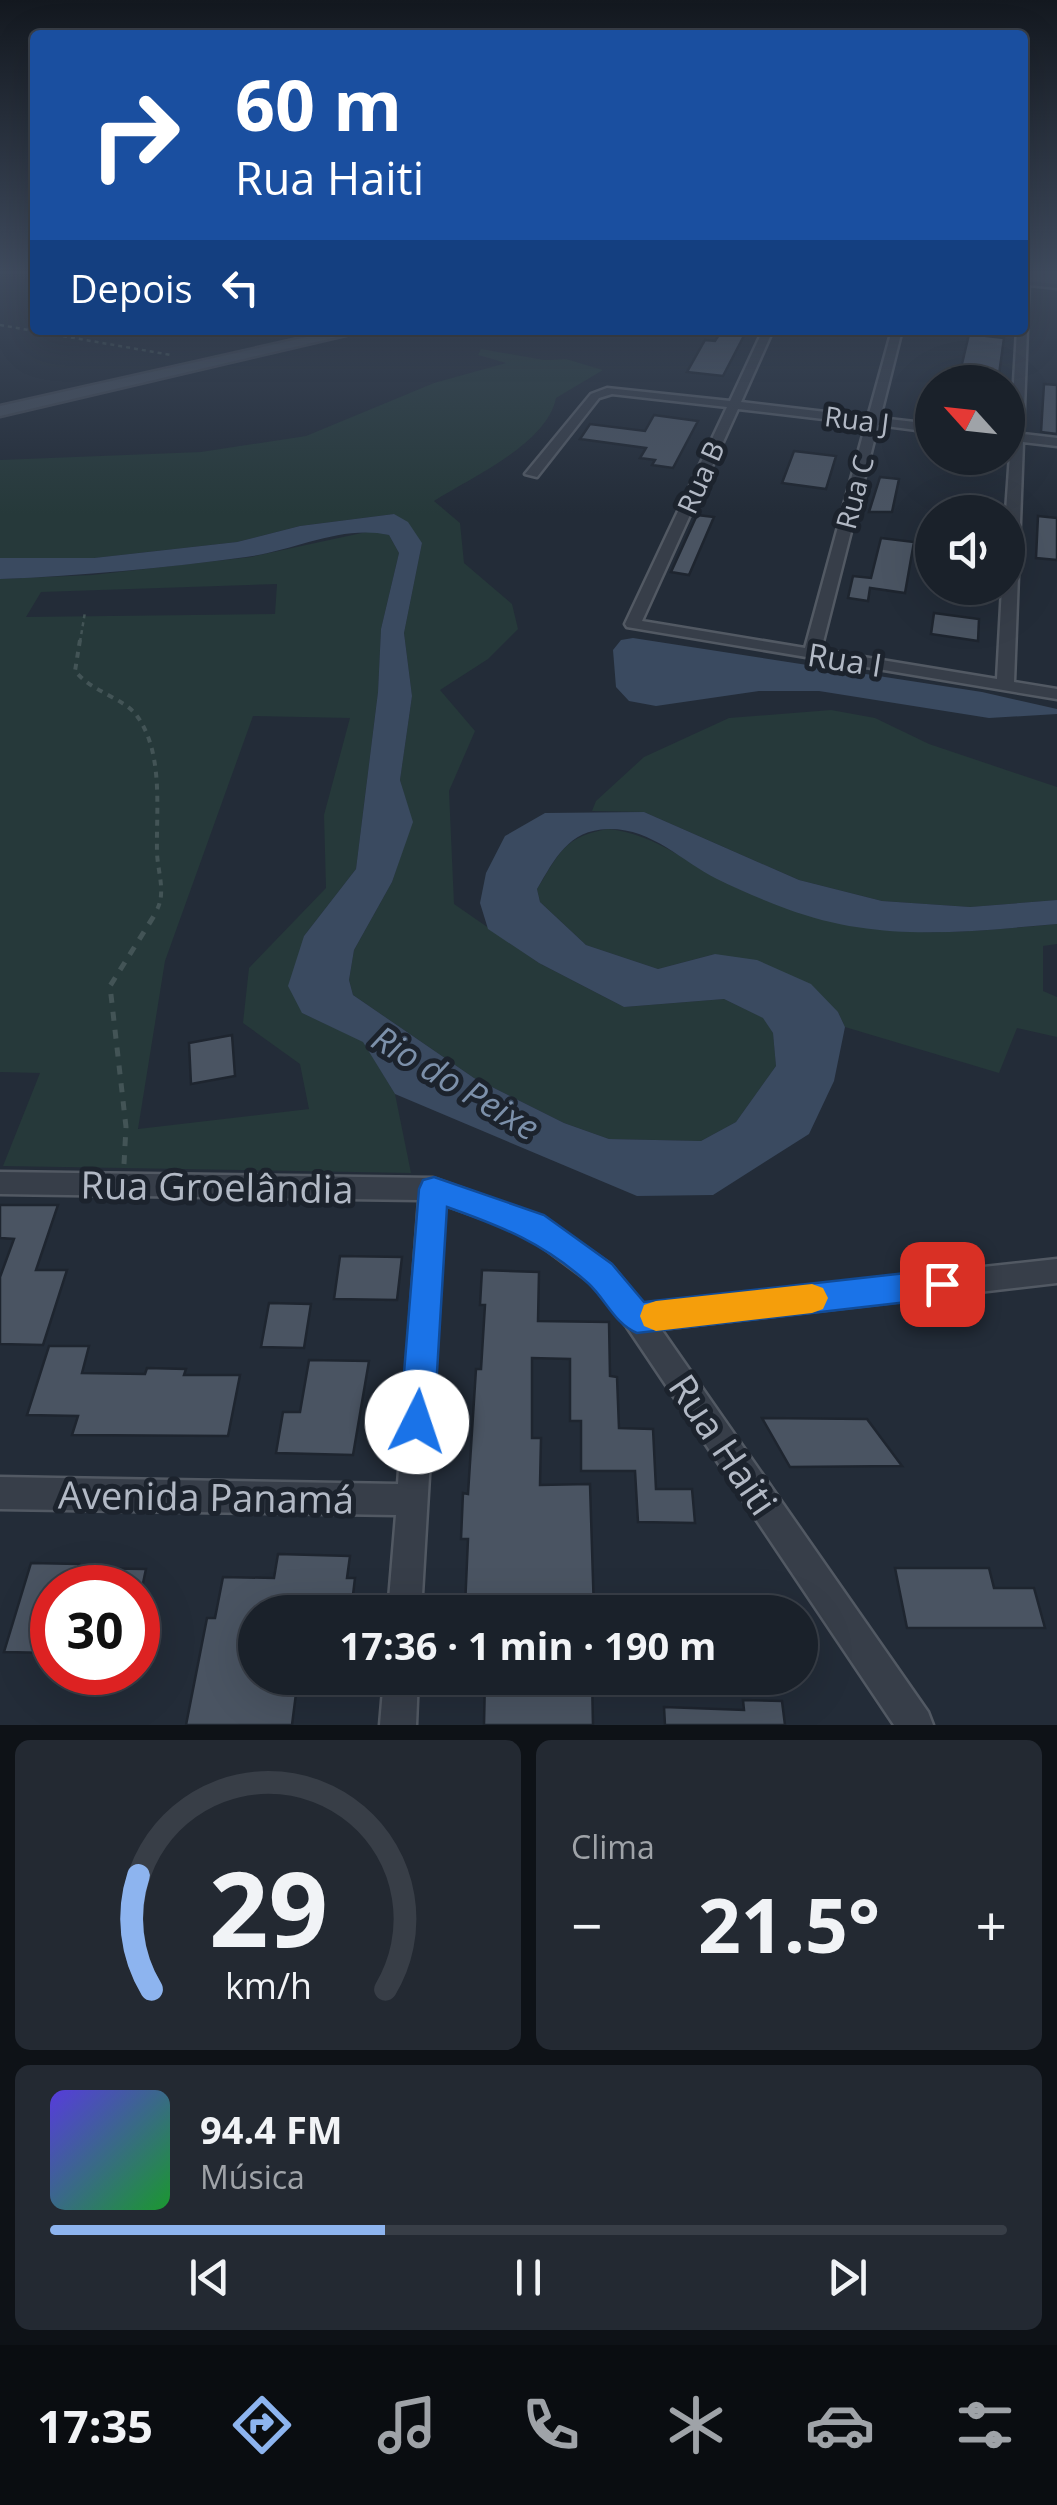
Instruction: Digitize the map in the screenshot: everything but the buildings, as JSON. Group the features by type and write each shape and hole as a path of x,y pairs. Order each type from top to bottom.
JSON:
{"street":[{"path":"0,411 258,354"},
{"name":"Rua B","path":"633,624 757,354"},
{"name":"Rua C","path":"812,653 891,354"},
{"name":"Rua J","path":"532,474 602,391 915,426"},
{"path":"1025,438 1057,442"},
{"path":"1005,685 1011,475"},
{"name":"Rua I","path":"633,624 1057,694"},
{"name":"Rua Groelândia","path":"0,1182 434,1189"},
{"path":"406,1595 434,1189"},
{"name":"Rua Haiti","path":"434,1189 534,1224 601,1274 637,1318 916,1725"},
{"path":"637,1318 1057,1271"},
{"name":"Avenida Panamá","path":"0,1493 412,1500"},
{"path":"398,1725 400,1695"}],"path":[{"path":"160,354 204,366"},
{"path":"85,612 75,671 86,684 136,714 149,744 160,818 157,852 162,902 110,986 126,1128 122,1184"}],"shaded area":[{"path":"478,355 566,359 603,370 556,398 550,415 538,430 506,458 434,501 460,523 464,563 512,604 518,629 488,659 440,690 475,731 449,791 454,904 539,963 624,1007 724,999 764,1018 773,1033 776,1066 736,1122 701,1141 609,1139 564,1123 474,1078 353,995 349,980 354,950 392,882 412,822 400,780 412,696 404,633 422,543 394,514 300,526 237,542 94,558 0,558 0,460 201,452 306,436 434,383 506,363"},
{"path":"371,531 389,535 399,553 381,629 378,692 356,869 304,936 302,1013 363,1041 395,1094 411,1173 3,1166 40,1073 0,1072 0,579 92,575 251,557","holes":["277,584 275,614 26,617 41,592","253,716 350,718 324,815 326,888 249,968 243,1023 300,1064 309,1109 138,1129 165,961"]},
{"path":"831,710 875,718 929,744 1057,787 1057,900 970,907 882,901 799,880 644,812 592,811 596,801 644,757 729,718"},
{"path":"608,829 644,838 740,889 823,919 860,927 932,932 1057,924 1057,944 1043,946 1043,991 1057,997 1057,1037 1017,1028 999,1073 845,1027 838,1012 715,954 658,969 586,945 540,902 537,889 564,848 581,836"}],"water":[{"name":"Rio do Peixe","path":"394,514 408,522 422,543 404,633 412,696 400,780 413,822 392,882 354,950 349,980 353,995 474,1078 564,1123 609,1139 701,1141 736,1122 776,1066 773,1033 763,1018 724,999 624,1007 539,963 488,929 480,903 486,873 505,836 545,813 644,812 799,880 882,901 970,907 1057,900 1057,924 921,932 855,927 821,920 751,895 639,834 594,831 564,848 537,889 540,902 586,945 658,969 715,954 757,960 811,984 838,1012 845,1027 834,1081 809,1134 713,1195 637,1196 395,1094 363,1042 302,1013 288,986 304,936 356,869 378,692 381,629 399,553 389,535 353,533 264,554 184,565 0,579 0,558 94,558 237,542 300,526"},
{"path":"633,638 982,692 1057,709 1057,714 989,718 819,691 759,691 656,706 629,701 616,687 613,650 621,640"}],"slow traffic":[{"path":"656,1316 812,1298"}],"route":[{"path":"417,1422 434,1189 534,1224 601,1274 637,1318 942,1284"}]}
